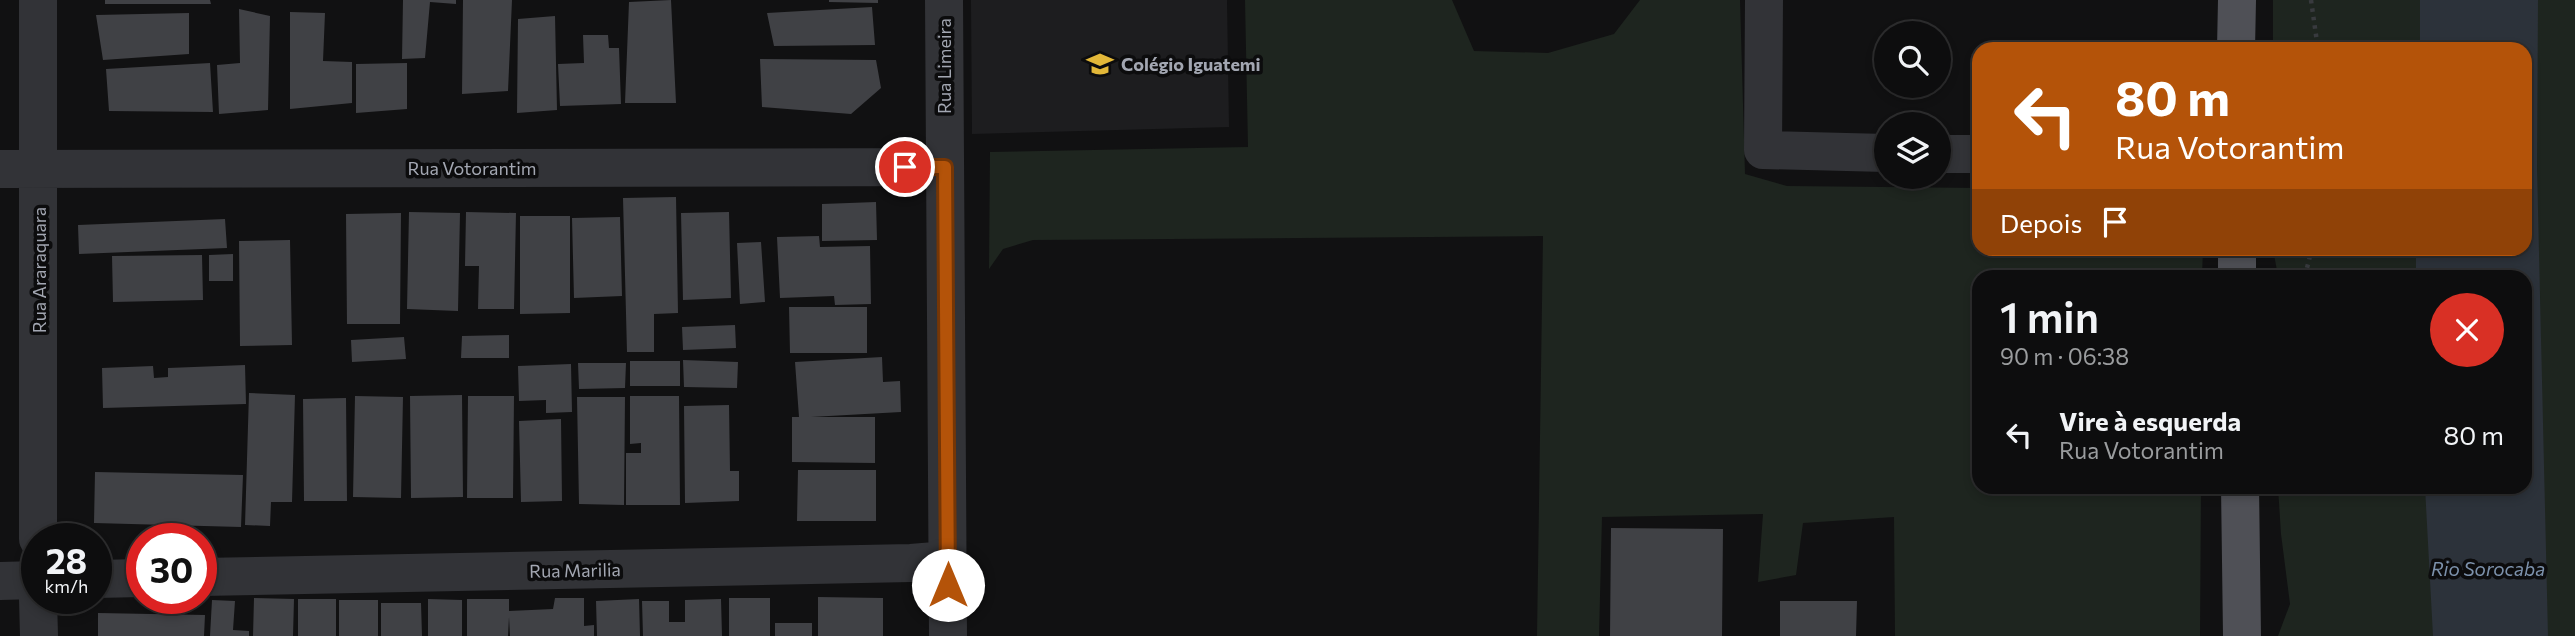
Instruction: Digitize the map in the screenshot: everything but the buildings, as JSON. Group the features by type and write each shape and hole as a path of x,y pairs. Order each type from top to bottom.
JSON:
{"main road":[{"path":"2236,42 2237,0"},
{"path":"2240,494 2242,636"}],"street":[{"name":"Rua Araraquara","path":"38,0 38,523"},
{"name":"Rua Limeira","path":"944,0 948,636"},
{"path":"1764,0 1763,150 1874,153"},
{"path":"1951,154 1972,155"},
{"name":"Rua Votorantim","path":"0,169 945,167"},
{"name":"Rua Marilia","path":"217,577 883,564 948,560"},
{"path":"0,581 21,580"},
{"path":"38,614 39,636"}],"path":[{"path":"2311,0 2317,42"}],"shaded area":[{"name":"Colégio Iguatemi","path":"971,0 1227,0 1229,127 972,134"},
{"path":"1245,0 1452,0 1474,51 1548,53 1614,34 1640,0 1740,0 1745,174 1787,186 1972,188 1972,256 2203,256 2202,270 1972,270 1972,494 2201,494 2200,636 1895,636 1894,517 1803,523 1796,575 1758,582 1763,514 1602,517 1599,636 1537,636 1543,236 1033,240 1003,249 989,269 990,152 1248,147"},
{"path":"2273,0 2575,0 2575,636 2278,636 2290,604 2278,494 2532,494 2532,270 2277,270 2274,256 2532,256 2532,42 2273,42"}],"water":[{"name":"Rio Sorocaba","path":"2420,0 2538,0 2537,168 2548,636 2433,636 2425,494 2532,494 2532,270 2416,270 2416,256 2532,256 2532,42 2420,42"}],"place":[{"name":"Colégio Iguatemi","path":"1100,64"}],"route":[{"path":"905,167 945,167 948,585"}]}
